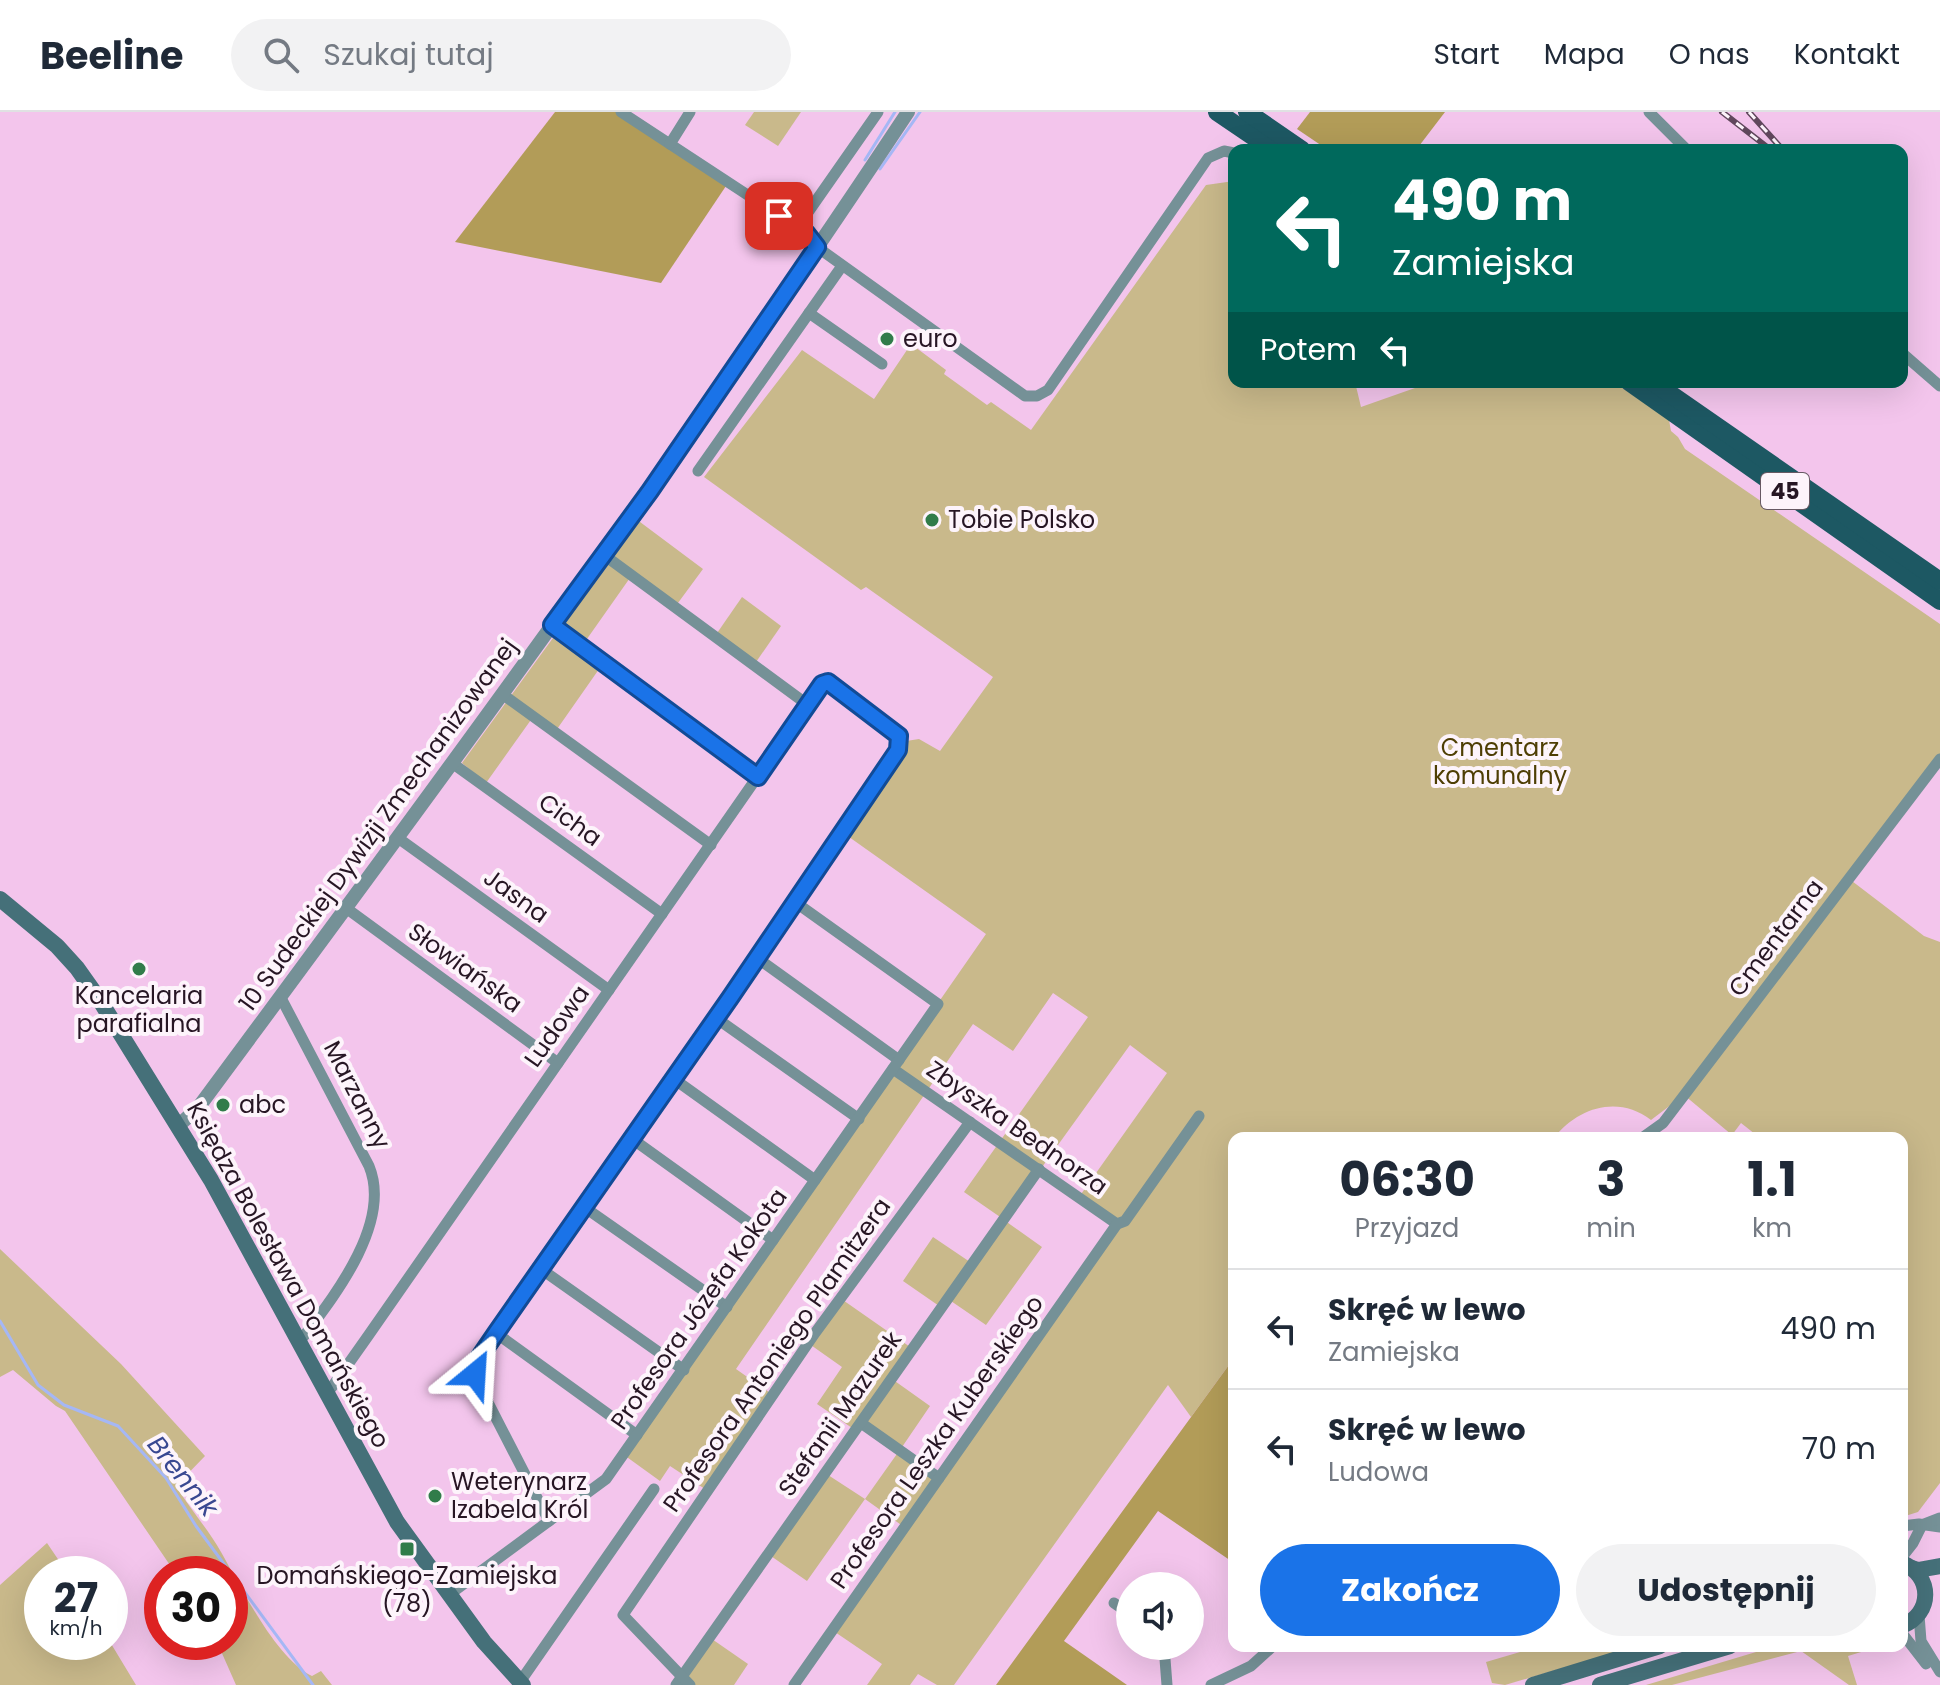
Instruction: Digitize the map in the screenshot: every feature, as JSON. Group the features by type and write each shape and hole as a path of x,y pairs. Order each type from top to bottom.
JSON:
{"main road":[{"path":"1217,112 1264,144"},
{"path":"1247,112 1293,144"},
{"name":"45","path":"1638,388 1940,601"},
{"name":"45","path":"1662,388 1940,581"},
{"name":"Księdza Bolesława Domańskiego","path":"0,899 42,933 77,968 179,1125 388,1506 489,1649 521,1683"},
{"path":"1908,1564 1918,1570 1940,1566"},
{"path":"1908,1565 1933,1590 1919,1615 1908,1622"},
{"path":"1533,1685 1640,1652"},
{"path":"1600,1685 1710,1652"}],"street":[{"path":"621,112 797,228 842,266 1025,396 1037,396 1048,390 1208,158 1228,152"},
{"path":"670,144 690,112"},
{"path":"797,228 878,112"},
{"name":"10 Sudeckiej Dywizji Zmechanizowanej","path":"179,1125 198,1108 604,555 764,328 908,112"},
{"path":"1649,112 1681,144"},
{"path":"698,471 842,266"},
{"path":"809,313 882,364"},
{"path":"1908,358 1940,386"},
{"path":"604,555 808,705"},
{"path":"552,625 758,777"},
{"name":"Ludowa","path":"325,1391 332,1387 368,1336 822,684 833,684 899,736 900,742 898,750 795,902"},
{"path":"502,694 711,845"},
{"name":"Cmentarna","path":"1650,1132 1663,1123 1940,759"},
{"name":"Cicha","path":"452,763 662,914"},
{"name":"Jasna","path":"398,838 609,990"},
{"path":"549,1521 475,1374 477,1361 795,902"},
{"name":"Profesora Józefa Kokota","path":"450,1594 606,1479 938,1004 795,902"},
{"name":"Słowiańska","path":"346,908 558,1063"},
{"name":"Zbyszka Bednorza","path":"757,958 970,1122 1117,1224"},
{"name":"Marzanny","path":"280,996 369,1166 374,1185 371,1215 351,1272 298,1341"},
{"path":"716,1018 859,1119"},
{"path":"674,1079 815,1180"},
{"name":"Profesora Leszka Kuberskiego","path":"794,1685 1117,1224 1125,1221 1199,1116"},
{"name":"Profesora Antoniego Plamitzera","path":"683,1682 623,1615 815,1333 970,1122"},
{"path":"631,1138 773,1240"},
{"name":"Stefanii Mazurek","path":"683,1682 1039,1169"},
{"path":"584,1207 727,1307"},
{"path":"541,1269 684,1370"},
{"path":"496,1333 637,1435"},
{"path":"861,1423 939,1478"},
{"path":"521,1683 654,1489"},
{"path":"1908,1555 1922,1525 1940,1518"},
{"path":"1908,1526 1940,1527"},
{"path":"1919,1615 1921,1641 1940,1673"},
{"path":"1908,1641 1926,1665 1940,1673"},
{"path":"1211,1685 1251,1666 1266,1652"},
{"path":"1165,1660 1167,1685"}],"green space":[{"path":"754,112 801,112 778,146 745,125"},
{"name":"Cmentarz komunalny","path":"1228,182 1228,388 1356,388 1361,407 1415,388 1623,388 1669,420 1671,431 1685,449 1940,624 1940,755 1848,878 1924,936 1940,942 1940,1483 1918,1512 1908,1515 1908,1132 1752,1132 1741,1123 1734,1132 1728,1132 1684,1095 1651,1120 1626,1108 1600,1108 1575,1119 1559,1132 1228,1132 1228,1366 1191,1417 1168,1385 954,1685 937,1685 918,1674 910,1685 867,1685 882,1664 832,1630 904,1527 865,1499 899,1451 861,1423 855,1430 817,1404 842,1367 808,1343 840,1298 913,1349 892,1379 930,1406 900,1450 938,1478 1116,1224 1079,1197 1167,1073 1130,1045 1004,1220 1042,1247 986,1325 948,1299 942,1308 903,1281 933,1237 973,1264 1003,1219 964,1192 1088,1017 1053,993 1013,1051 973,1024 736,1369 773,1395 708,1491 670,1466 660,1481 624,1455 986,934 842,832 900,742 919,739 940,751 993,677 866,587 861,590 704,477 802,350 874,399 911,344 946,370 944,374 987,405 991,402 1031,430 1206,185"},
{"path":"632,516 703,569 675,607 632,575 582,646 604,662 555,732 533,717 486,783 462,763 561,627 604,555"},
{"path":"742,597 781,626 754,665 715,636"},
{"path":"0,1249 121,1364 205,1456 176,1486 223,1556 164,1556 65,1411 13,1370 0,1377"},
{"path":"825,1473 865,1499 807,1581 768,1554"},
{"path":"47,1543 56,1556 32,1556"},
{"path":"24,1564 24,1660 121,1660 136,1685 0,1685 0,1585"},
{"path":"248,1600 285,1654 312,1676 321,1671 332,1685 236,1685 225,1660 248,1660"},
{"path":"709,1637 748,1664 734,1685 676,1685"},
{"path":"1520,1652 1617,1652 1505,1685 1492,1683 1486,1662"},
{"path":"1756,1652 1797,1652 1672,1685 1646,1685"},
{"path":"1802,1652 1861,1652 1848,1656 1857,1685 1849,1685"}],"shaded area":[{"path":"555,112 621,112 728,183 661,283 455,242"},
{"path":"1310,112 1445,112 1421,144 1319,144 1297,129"},
{"path":"1228,1366 1228,1559 1158,1511 1064,1641 1127,1685 996,1685"}],"waterway":[{"path":"865,160 895,112"},
{"path":"880,169 920,112"},
{"name":"Brennik","path":"0,1321 38,1385 64,1405 118,1426 166,1478 196,1526 313,1685"}],"railway":[{"path":"1722,112 1763,144"},
{"path":"1749,112 1778,144"}],"place":[{"name":"euro","path":"887,339"},
{"name":"Tobie Polsko","path":"932,520"},
{"name":"Kancelaria parafialna","path":"139,969"},
{"name":"abc","path":"223,1105"},
{"name":"Weterynarz Izabela Król","path":"435,1496"},
{"name":"Domańskiego-Zamiejska (78)","path":"407,1549"}],"route":[{"path":"475,1374 477,1361 898,750 899,736 828,682 822,684 758,777 552,625 650,491 817,247 807,234 779,216"}]}
